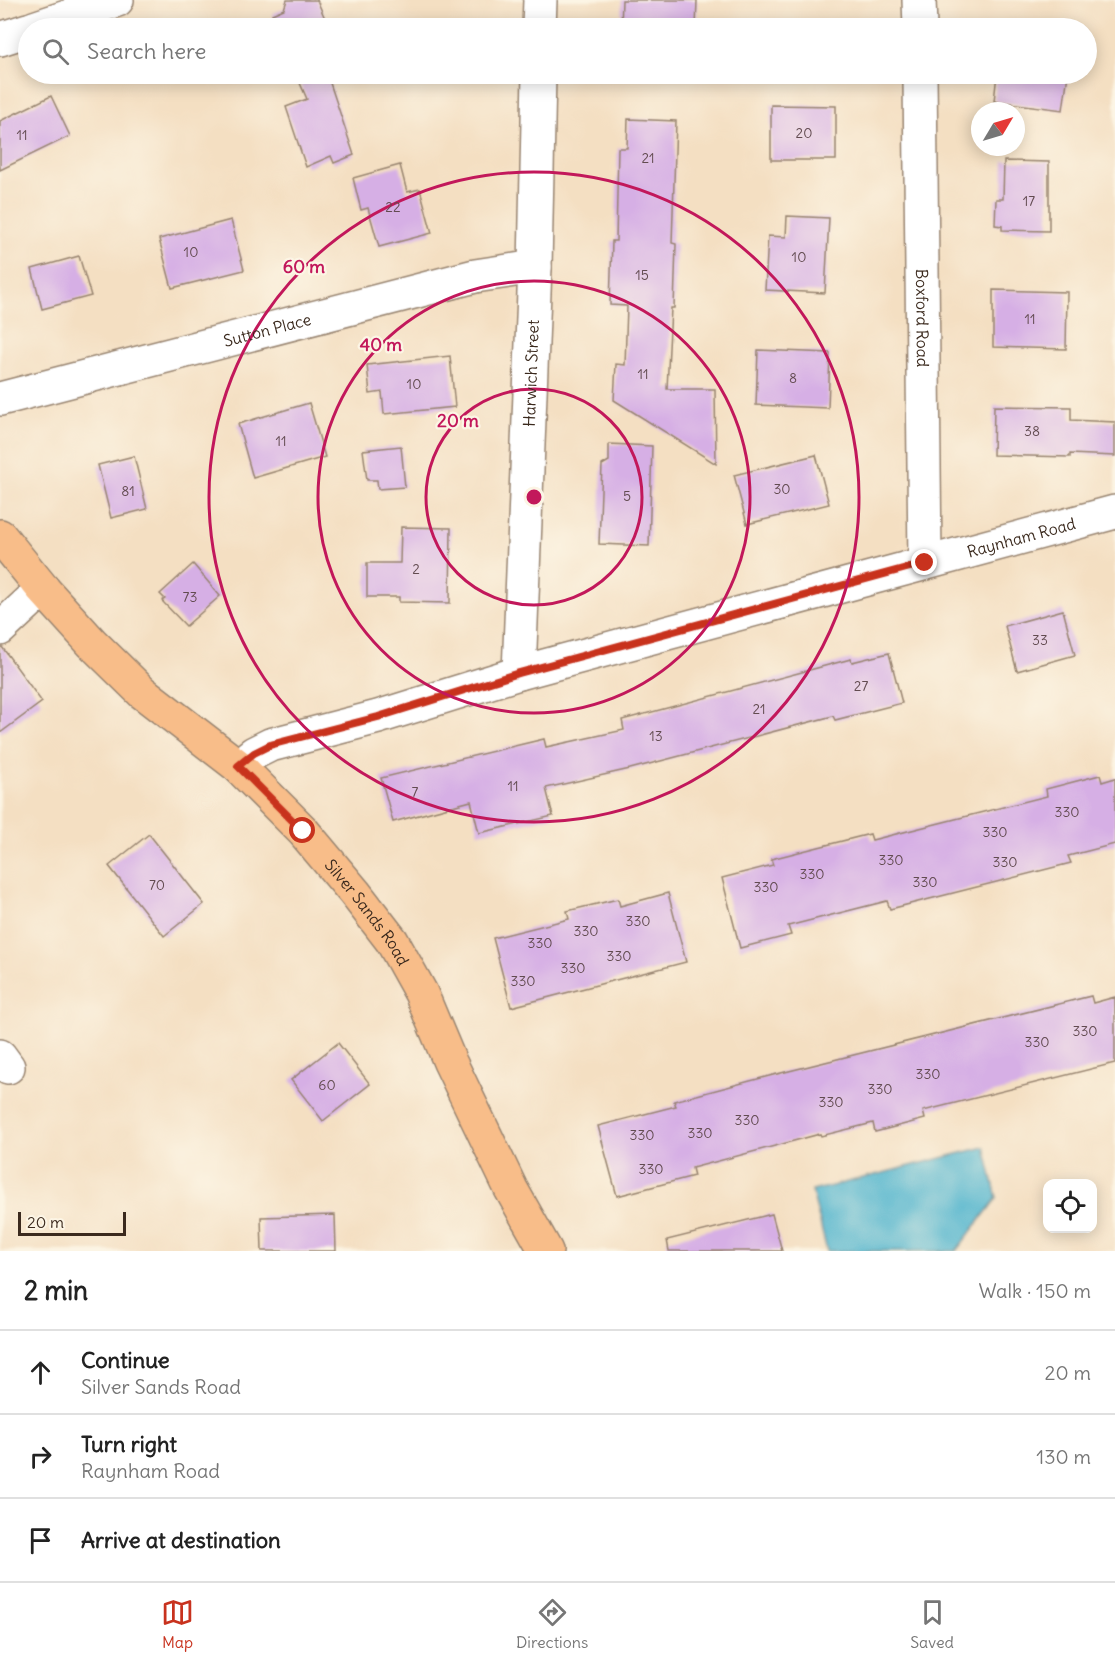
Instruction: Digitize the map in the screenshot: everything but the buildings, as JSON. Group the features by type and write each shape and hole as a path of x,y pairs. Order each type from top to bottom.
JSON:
{"main road":[{"name":"Silver Sands Road","path":"0,536 43,589 92,643 142,692 238,766 303,831 392,941 421,993 450,1062 511,1189 546,1251"}],"street":[{"path":"64,18 117,0"},
{"path":"539,18 540,0"},
{"path":"919,0 920,18"},
{"path":"0,39 18,33"},
{"name":"Harwich Street","path":"519,673 535,267 539,84"},
{"name":"Boxford Road","path":"920,84 925,563"},
{"name":"Sutton Place","path":"0,399 475,276 535,267"},
{"name":"Raynham Road","path":"238,766 254,753 270,745 378,717 519,673 1115,512"},
{"path":"0,629 43,589"}],"water":[{"path":"985,1147 997,1198 956,1251 827,1251 812,1191"}],"route":[{"path":"303,831 238,766 254,753 270,745 378,717 519,673 925,563"}]}
